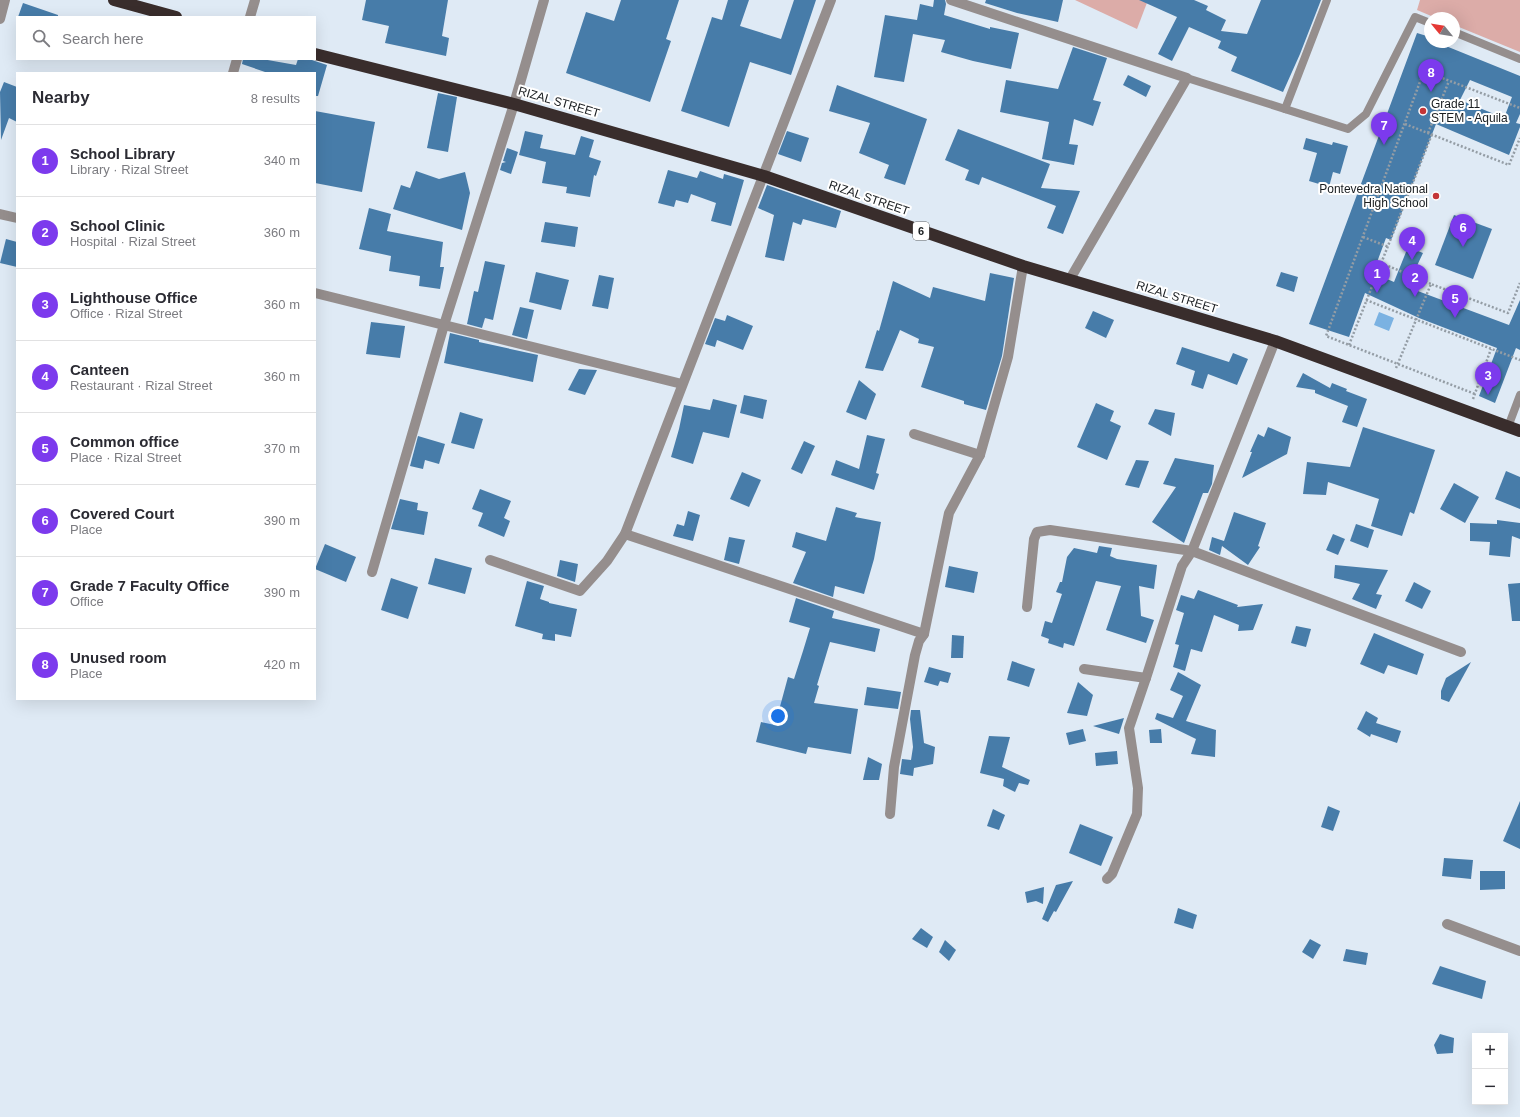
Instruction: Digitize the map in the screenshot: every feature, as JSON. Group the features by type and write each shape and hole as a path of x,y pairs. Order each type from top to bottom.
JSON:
{"highway":[{"path":"114,0 172,16"},
{"name":"RIZAL STREET","path":"316,54 514,104 764,176 1023,266 1275,341 1520,431"}],"street":[{"path":"0,19 5,0"},
{"path":"250,16 254,0"},
{"path":"372,572 444,325 514,104 544,0"},
{"path":"490,560 580,591 607,561 625,534 831,0"},
{"path":"951,0 1187,78 1070,280"},
{"path":"233,72 237,60"},
{"path":"0,214 16,218"},
{"path":"890,814 894,767 915,655 919,641 924,634 949,513 980,455 1009,352 1023,266"},
{"path":"316,293 682,384"},
{"path":"1107,879 1112,874 1137,814 1138,788 1129,728 1182,566 1192,551 1275,341"},
{"path":"914,434 980,455"},
{"path":"1027,607 1034,539 1037,532 1050,530 1192,551 1460,652"},
{"path":"625,534 924,634"},
{"path":"1084,669 1146,678"},
{"path":"1447,924 1520,951"}],"lane":[{"path":"1285,109 1327,0"},
{"path":"1187,78 1348,129 1366,114 1415,17 1424,21"},
{"path":"1460,34 1520,59"},
{"path":"1508,427 1520,394"}],"path":[{"path":"1424,71 1520,108"},
{"path":"1424,71 1520,108"},
{"path":"1424,71 1326,336 1475,394"},
{"path":"1428,133 1449,81"},
{"path":"1405,124 1509,164 1520,138"},
{"path":"1349,345 1381,263 1389,247 1432,134"},
{"path":"1363,237 1389,247"},
{"path":"1381,263 1431,284 1508,313 1520,283"},
{"path":"1396,368 1431,284"},
{"path":"1366,300 1520,360"},
{"path":"1473,399 1491,349"}],"shaded area":[{"path":"1075,0 1148,0 1137,29"},
{"path":"1420,0 1520,0 1520,52 1460,27 1460,12 1424,13 1417,10"}],"water":[{"path":"1379,312 1394,318 1389,331 1374,325"}],"building":[{"path":"366,0 448,0 442,36 449,38 446,56 385,43 389,26 362,20"},
{"path":"621,0 679,0 666,39 671,41 650,102 566,73 586,12 614,21"},
{"path":"728,0 749,0 740,26 781,39 794,0 816,0 791,75 750,62 729,127 681,111 712,17 722,20"},
{"path":"934,0 945,0 946,4 944,15 990,29 990,27 1019,33 1011,69 941,52 945,40 913,34 904,82 874,77 885,15 917,20 920,4 933,7"},
{"path":"986,0 1063,0 1058,22 1017,13 985,3"},
{"path":"1139,0 1194,0 1208,6 1206,10 1226,20 1221,31 1247,34 1261,0 1321,0 1300,54 1283,92 1231,71 1237,57 1218,48 1221,41 1189,27 1172,61 1158,54 1177,17"},
{"path":"23,3 58,15 58,16 18,16"},
{"path":"1417,33 1424,35 1424,48 1451,48 1520,76 1520,114 1516,123 1520,124 1520,127 1509,155 1436,124 1391,240 1386,238 1373,273 1394,282 1408,247 1423,253 1407,287 1509,325 1520,300 1520,350 1516,348 1495,403 1479,396 1497,348 1419,318 1365,293 1349,337 1309,324","holes":["1470,80 1512,97 1504,118 1460,100"]},
{"path":"1073,47 1107,58 1093,100 1101,102 1093,126 1074,119 1069,144 1078,145 1074,165 1042,159 1049,122 1000,112 1006,80 1058,89"},
{"path":"243,60 268,60 296,65 298,60 312,60 327,65 318,96 316,96 316,72 265,72 242,64"},
{"path":"1128,75 1151,86 1146,97 1123,85"},
{"path":"4,82 16,87 16,122 9,118 1,140 0,92"},
{"path":"837,85 927,119 905,185 884,178 889,165 859,153 870,123 829,111"},
{"path":"438,93 457,97 448,152 427,148"},
{"path":"316,111 375,122 362,192 316,183"},
{"path":"958,129 1050,164 1041,188 1080,191 1063,234 1047,228 1056,206 982,177 979,185 965,180 969,170 945,160"},
{"path":"525,131 543,135 540,148 575,155 581,136 594,140 589,157 601,161 596,176 594,175 590,197 566,193 567,187 542,183 546,162 519,155"},
{"path":"787,131 809,138 801,162 778,154"},
{"path":"1306,138 1332,145 1333,142 1348,146 1340,174 1333,172 1329,187 1309,181 1317,153 1303,149"},
{"path":"507,148 518,152 511,174 500,170 502,163 506,162 503,161"},
{"path":"668,170 697,178 700,171 723,179 724,174 744,180 731,226 711,221 716,203 691,194 688,203 676,200 674,207 658,203"},
{"path":"416,171 439,179 465,172 470,193 462,230 393,209 401,185 410,188"},
{"path":"767,185 841,211 836,228 803,219 801,225 793,222 784,261 765,257 774,215 758,208"},
{"path":"369,208 391,214 387,231 443,242 440,267 444,267 440,289 419,286 420,276 389,271 391,256 359,249"},
{"path":"1454,215 1492,229 1473,279 1435,265"},
{"path":"545,222 578,227 575,247 541,242"},
{"path":"6,239 16,242 16,267 0,263"},
{"path":"485,261 505,265 493,320 485,318 482,328 467,324 474,291 478,292"},
{"path":"536,272 569,280 561,310 529,302"},
{"path":"1281,272 1298,277 1294,292 1276,286"},
{"path":"990,273 1014,278 1002,356 986,410 964,404 964,401 921,387 934,347 918,343 919,339 900,330 883,371 865,368 877,330 879,331 893,281 930,298 933,287 985,301"},
{"path":"599,275 614,278 608,309 592,306"},
{"path":"520,307 534,310 527,339 512,335"},
{"path":"1093,311 1114,320 1106,338 1085,328"},
{"path":"727,315 753,326 743,350 717,340 715,347 705,344 715,318 725,321"},
{"path":"371,322 405,326 400,358 366,354"},
{"path":"450,333 479,340 479,342 538,355 533,382 444,363"},
{"path":"1182,347 1229,362 1233,353 1248,359 1237,385 1208,374 1203,389 1191,385 1195,371 1176,364"},
{"path":"579,369 597,370 585,395 568,390"},
{"path":"1303,373 1330,388 1332,383 1347,389 1346,391 1367,399 1357,427 1342,422 1348,406 1315,393 1315,390 1296,387"},
{"path":"859,380 876,394 866,420 846,412"},
{"path":"744,395 767,400 763,419 740,413"},
{"path":"713,399 737,405 729,438 703,432 693,464 671,457 684,405 710,410"},
{"path":"1096,403 1114,411 1110,421 1121,426 1107,460 1077,447"},
{"path":"1155,409 1175,413 1171,436 1148,424"},
{"path":"460,412 483,419 474,449 451,443"},
{"path":"1268,427 1291,437 1287,454 1242,478 1252,452 1250,452 1258,434 1264,437"},
{"path":"1363,427 1435,450 1414,514 1410,512 1402,536 1371,526 1379,499 1328,482 1326,495 1303,494 1307,462 1350,467"},
{"path":"867,435 885,439 876,473 879,474 874,490 831,475 836,460 859,469"},
{"path":"418,436 445,444 439,464 425,460 423,469 410,466"},
{"path":"804,441 815,446 802,474 791,469"},
{"path":"1175,458 1214,465 1212,484 1208,493 1203,493 1184,543 1152,522 1176,487 1163,484"},
{"path":"1136,460 1149,461 1139,488 1125,485"},
{"path":"1506,471 1520,477 1520,509 1495,499"},
{"path":"742,472 761,480 749,507 730,499"},
{"path":"1454,483 1479,497 1465,523 1440,509"},
{"path":"480,489 511,501 504,518 510,521 504,537 478,526 483,513 472,509"},
{"path":"400,499 418,503 417,510 428,512 424,535 391,529"},
{"path":"836,507 857,513 855,517 881,522 874,559 864,594 835,586 833,597 793,583 806,552 792,547 796,532 826,541"},
{"path":"688,511 700,515 693,541 673,536 677,524 684,526"},
{"path":"1234,512 1266,523 1258,546 1260,547 1248,565 1222,546 1220,555 1209,550 1212,537 1224,541"},
{"path":"1497,520 1520,523 1520,539 1512,536 1510,557 1489,555 1490,542 1470,541 1470,523 1497,524"},
{"path":"1356,524 1374,530 1368,548 1350,541"},
{"path":"1333,534 1345,539 1338,555 1326,550"},
{"path":"729,537 745,540 739,564 724,560"},
{"path":"325,544 356,557 346,582 316,569"},
{"path":"1099,546 1112,548 1110,556 1117,559 1157,565 1154,589 1139,586 1141,616 1154,620 1146,643 1106,630 1121,586 1096,581 1074,646 1064,643 1063,648 1048,643 1049,639 1041,636 1045,621 1052,623 1062,594 1056,592 1060,582 1062,582 1067,557 1074,548 1097,553"},
{"path":"435,558 472,568 465,594 428,584"},
{"path":"560,560 578,564 575,582 557,576"},
{"path":"1335,565 1388,570 1376,594 1382,595 1376,609 1352,599 1360,584 1334,578"},
{"path":"949,566 978,572 974,593 945,587"},
{"path":"391,578 418,587 408,619 381,610"},
{"path":"527,581 544,586 540,599 549,603 577,609 571,637 555,634 555,641 542,639 543,634 515,626"},
{"path":"1414,582 1431,591 1422,609 1405,601"},
{"path":"1520,583 1520,621 1512,621 1508,584"},
{"path":"1198,590 1238,605 1237,607 1263,604 1253,630 1238,631 1239,625 1214,615 1202,652 1191,649 1185,671 1173,667 1179,645 1175,644 1184,613 1176,610 1181,595 1194,599"},
{"path":"796,598 834,611 832,618 880,629 875,652 830,642 817,685 819,686 814,703 858,709 851,754 808,747 806,754 756,742 761,722 775,725 788,677 794,679 810,628 789,622"},
{"path":"1296,626 1311,629 1306,647 1291,643"},
{"path":"1374,633 1424,654 1417,675 1388,665 1384,674 1360,664"},
{"path":"952,635 964,636 963,658 951,658"},
{"path":"1012,661 1035,669 1029,687 1007,680"},
{"path":"1471,662 1449,702 1441,699 1441,691 1446,678"},
{"path":"929,667 951,673 948,683 940,681 938,686 924,682"},
{"path":"1178,672 1201,685 1186,721 1216,730 1215,757 1191,754 1196,739 1155,719 1157,713 1173,718 1183,696 1170,690"},
{"path":"1078,682 1093,695 1087,716 1067,713"},
{"path":"867,687 901,692 898,709 864,705"},
{"path":"911,710 920,710 924,743 935,747 933,764 914,768 913,776 900,774 902,759 911,760 913,747 910,719"},
{"path":"1366,711 1378,718 1376,723 1401,731 1397,743 1371,734 1370,737 1357,729"},
{"path":"1124,718 1119,734 1093,726"},
{"path":"1083,729 1086,741 1069,745 1066,733"},
{"path":"1161,729 1162,743 1150,743 1149,730"},
{"path":"989,736 1010,737 1002,767 1030,780 1028,785 1019,783 1015,792 1003,786 1004,779 980,773"},
{"path":"1117,751 1118,764 1096,766 1095,753"},
{"path":"868,757 882,764 879,780 863,780"},
{"path":"1520,801 1520,849 1503,841"},
{"path":"1328,806 1340,811 1333,831 1321,827"},
{"path":"993,809 1005,815 999,830 987,826"},
{"path":"1080,824 1113,837 1101,866 1069,853"},
{"path":"1444,858 1473,860 1471,879 1442,876"},
{"path":"1480,871 1505,871 1505,889 1480,890"},
{"path":"1073,881 1056,912 1054,911 1048,922 1042,919 1056,885"},
{"path":"1044,887 1043,904 1036,901 1027,903 1025,892"},
{"path":"1178,908 1197,915 1193,929 1174,923"},
{"path":"921,928 933,937 927,948 912,939"},
{"path":"1310,939 1321,945 1313,959 1302,952"},
{"path":"945,940 956,950 949,961 939,952"},
{"path":"1346,949 1368,953 1366,965 1343,961"},
{"path":"1440,966 1486,981 1482,999 1432,984"},
{"path":"1440,1034 1454,1038 1453,1053 1437,1054 1434,1045"}],"place":[{"name":"Unused room","path":"1431,92"},
{"name":"Grade 11 STEM - Aquila","path":"1423,111"},
{"name":"Grade 7 Faculty Office","path":"1384,145"},
{"name":"Pontevedra National High School","path":"1436,196"},
{"name":"Covered Court","path":"1463,247"},
{"name":"Canteen","path":"1412,260"},
{"name":"School Library","path":"1377,293"},
{"name":"School Clinic","path":"1415,297"},
{"name":"Common office","path":"1455,318"},
{"name":"Lighthouse Office","path":"1488,395"}]}
